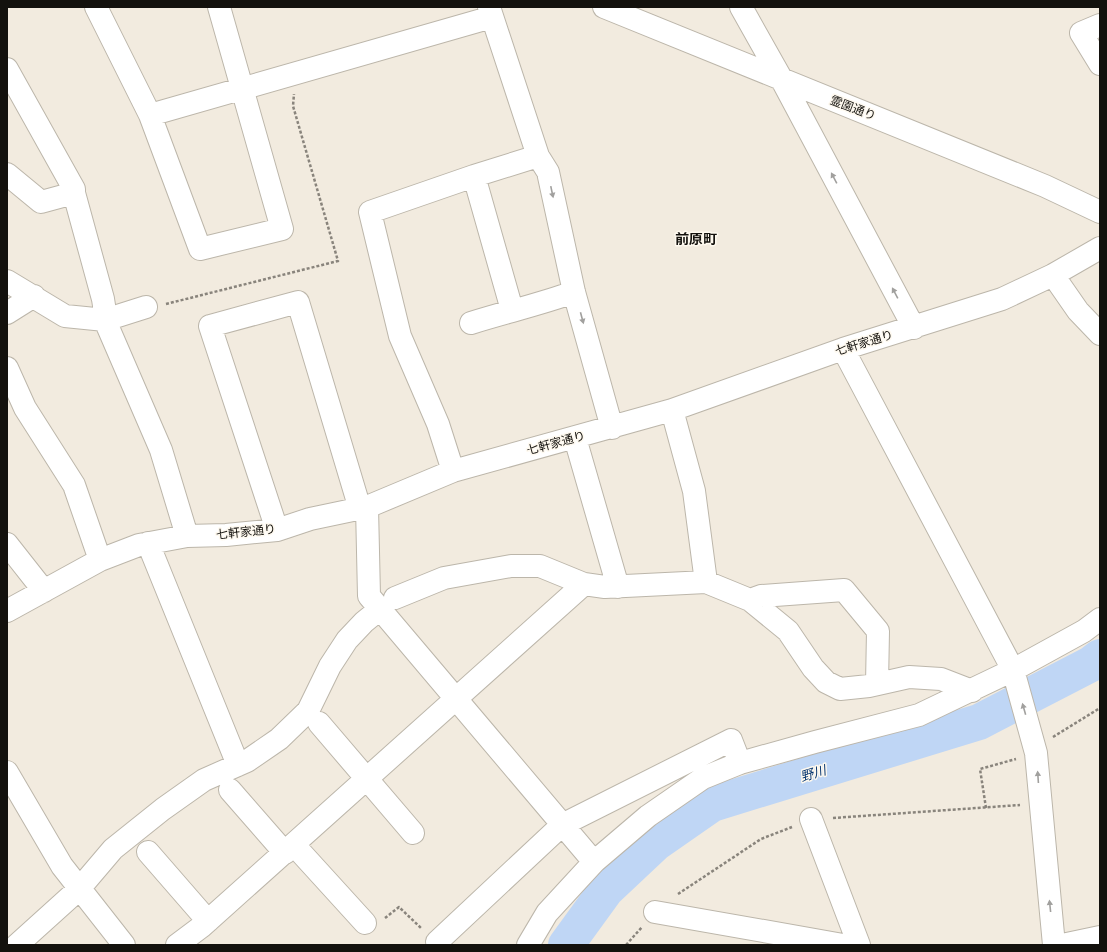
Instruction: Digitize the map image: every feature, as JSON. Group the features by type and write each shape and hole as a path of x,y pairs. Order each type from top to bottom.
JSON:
{"street":[{"path":"96,7 150,115 200,249 282,229 219,7"},
{"name":"霊園通り","path":"604,7 1045,186 1100,212"},
{"path":"741,7 782,80 914,328"},
{"path":"150,115 243,89 491,12 538,156 548,172 574,292 612,428"},
{"path":"1100,25 1081,33 1100,64"},
{"path":"7,69 74,189 74,194 103,299 105,320 162,450 188,536"},
{"path":"453,471 438,424 400,336 370,212 474,176 538,156"},
{"path":"7,174 41,202 74,194"},
{"path":"474,176 512,310"},
{"name":"七軒家通り","path":"7,611 100,560 148,543 188,536 226,535 277,530 310,519 364,508 453,471 612,428 672,410 843,349 1002,300 1053,275 1100,248"},
{"path":"1053,275 1078,311 1100,334"},
{"path":"7,281 65,316 105,320 146,307"},
{"path":"471,323 512,310 541,304 574,292"},
{"path":"7,313 34,296"},
{"path":"277,530 210,326 298,302 364,508 369,596 388,603 456,700 594,862"},
{"path":"843,349 1013,670 1036,750 1054,945"},
{"path":"7,368 25,408 74,485 100,560"},
{"path":"672,410 694,491 706,582"},
{"path":"575,438 618,587"},
{"path":"148,543 238,765"},
{"path":"7,544 44,591"},
{"path":"17,945 79,889 113,849 163,809 204,780 247,761 279,739 308,712 330,666 347,640 364,622 388,603 444,578 511,566 540,566 584,584 605,587 706,582 750,600 788,631 813,668 826,682 840,689 877,684 909,677 941,679 972,691"},
{"path":"177,945 208,921 584,584"},
{"path":"750,600 761,596 844,590 878,631 877,684"},
{"path":"528,945 547,913 594,862 648,816 703,778 740,763 919,715 972,691 1013,670 1084,631 1100,619"},
{"path":"319,723 413,833"},
{"path":"438,944 562,825 731,740 740,763"},
{"path":"7,772 62,866 124,945"},
{"path":"230,790 289,849 373,922"},
{"path":"812,820 859,945"},
{"path":"148,852 208,921"},
{"path":"655,912 843,945"},
{"path":"1062,945 1100,937"}],"path":[{"path":"986,808 980,769 1036,750 1100,708"},
{"path":"373,922 399,907 438,944"}],"waterway":[{"name":"野川","path":"566,945 606,890 656,843 712,804 979,722 1091,664 1100,657"}],"district":[{"name":"前原町","path":"696,239"}]}
